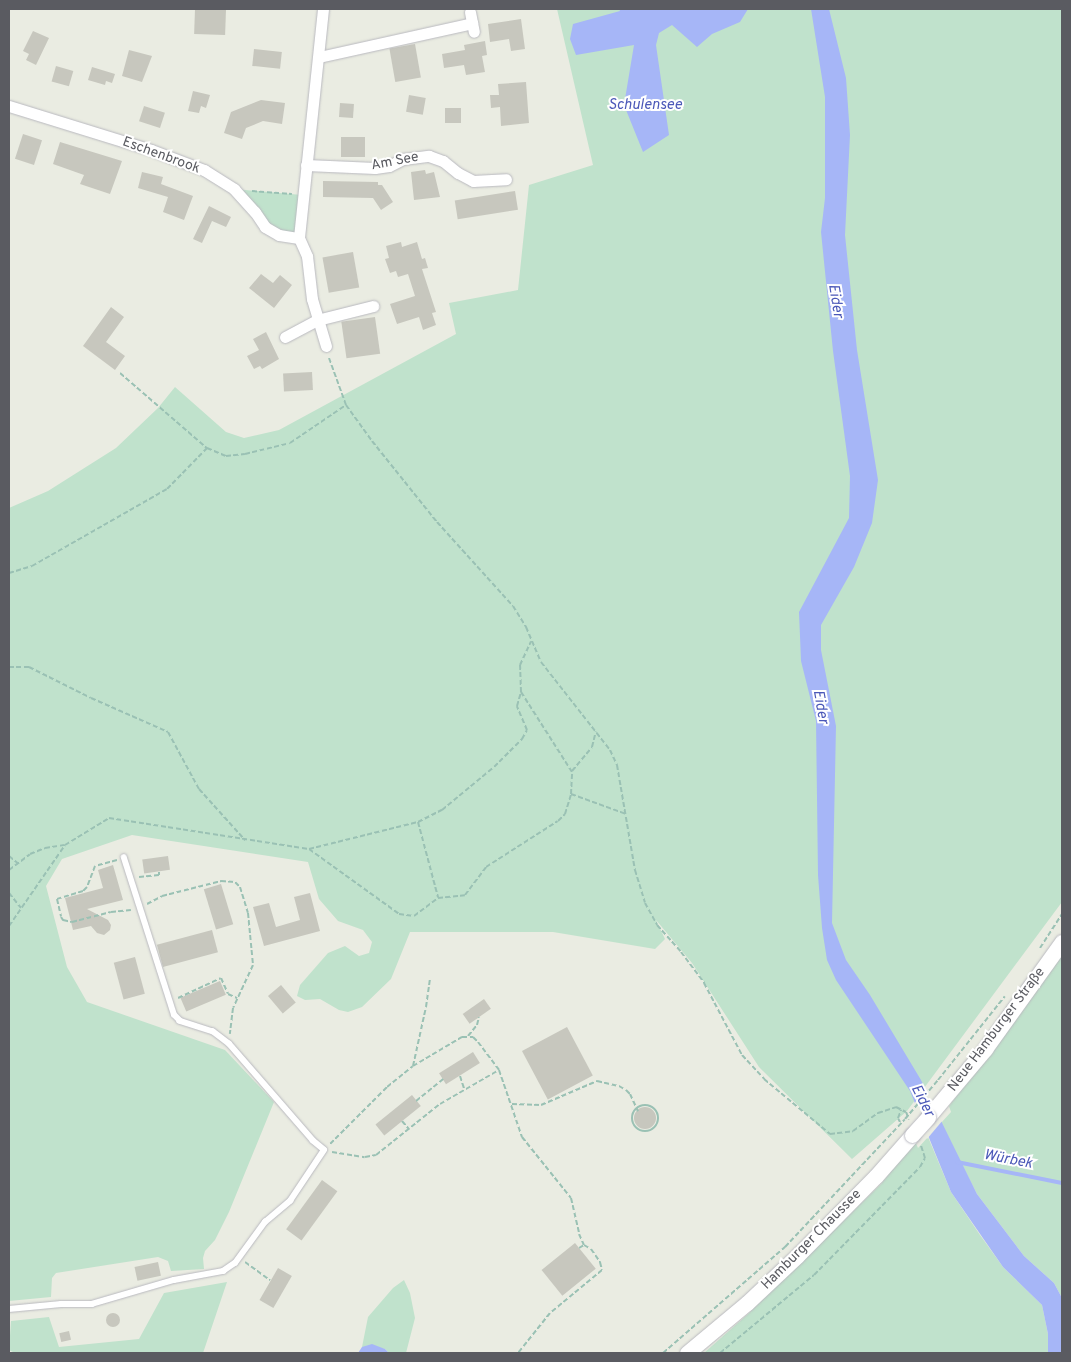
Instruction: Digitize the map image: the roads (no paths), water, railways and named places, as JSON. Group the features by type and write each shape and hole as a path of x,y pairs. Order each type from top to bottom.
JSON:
{"main road":[{"name":"Neue Hamburger Straße","path":"928,1117 985,1049 1062,942"},
{"name":"Hamburger Chaussee","path":"687,1353 747,1303 797,1256 876,1176 917,1140 928,1117"}],"street":[{"path":"323,9 299,238 307,256 317,320 326,346"},
{"path":"319,57 472,22"},
{"name":"Eschenbrook","path":"9,106 151,150 204,170 234,190 255,212 264,227 279,235 299,238"},
{"name":"Am See","path":"306,165 375,168 389,166 403,159 429,156 443,161 458,173 473,181 506,179"},
{"path":"285,338 317,320 374,306"}],"lane":[{"path":"9,1309 61,1304 92,1304 174,1280 214,1274 230,1267 239,1258 261,1227 290,1201 324,1150 313,1141 229,1044 213,1032 180,1020 174,1015 124,858"}],"water":[{"name":"Schulensee","path":"619,9 748,9 740,22 712,34 697,47 672,25 659,33 656,45 669,135 643,152 624,105 634,45 576,55 570,39 573,24 620,11"},
{"name":"Eider","path":"811,9 829,9 846,78 850,135 845,235 857,350 878,480 872,523 854,567 821,625 821,650 836,726 832,923 846,960 870,995 921,1080 977,1194 1024,1256 1054,1283 1062,1298 1062,1353 1048,1353 1048,1334 1042,1305 1003,1267 951,1192 910,1091 836,980 827,960 822,928 818,875 816,721 801,661 799,612 849,518 850,476 833,351 821,232 825,198 825,97"},
{"path":"372,1344 385,1349 389,1353 358,1353 362,1347"}],"waterway":[{"name":"Würbek","path":"957,1162 1062,1183"}]}
